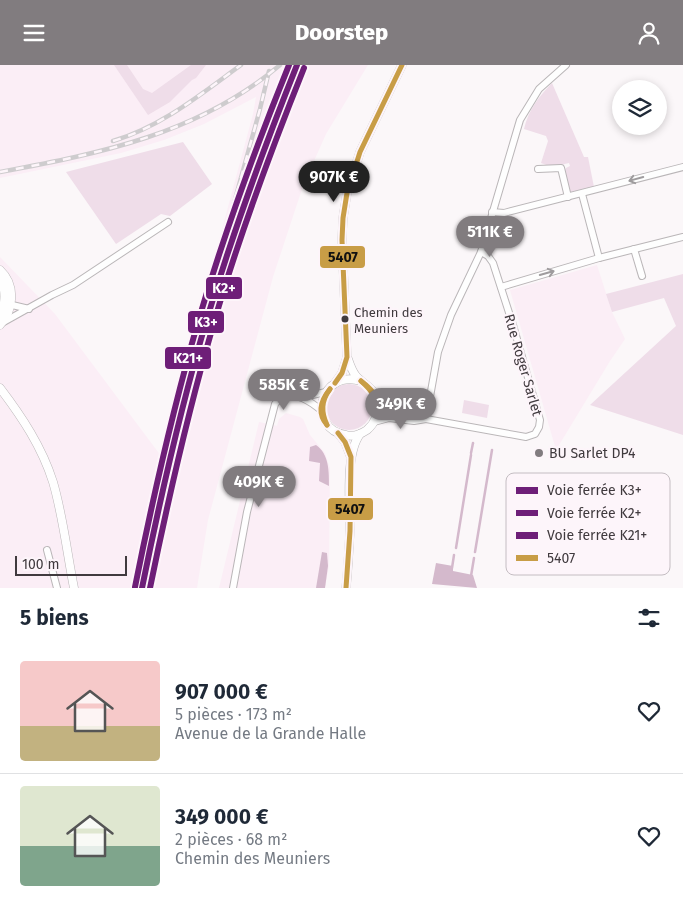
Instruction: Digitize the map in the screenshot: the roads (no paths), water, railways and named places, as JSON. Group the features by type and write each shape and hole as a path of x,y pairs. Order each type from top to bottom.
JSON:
{"street":[{"path":"338,433 349,436 360,434 368,429 377,416 378,402 372,389 361,381 352,370 347,357 342,240 343,219 347,193 360,152 402,65"},
{"path":"423,419 438,352 451,315 481,252 520,120 526,108 543,85 566,65"},
{"path":"538,169 561,167 568,197"},
{"path":"492,213 504,213 683,167"},
{"path":"582,194 599,258"},
{"path":"1,322 73,285 168,222"},
{"path":"501,287 599,258 683,237"},
{"path":"634,249 642,276"},
{"name":"Rue Roger Sarlet","path":"423,419 526,437 535,434 539,427 540,420 501,287 493,263 488,256 481,252"},
{"path":"0,270 10,286 8,304 1,322"},
{"path":"0,276 8,304"},
{"path":"8,304 29,309"},
{"path":"336,383 342,373 347,357"},
{"path":"299,397 326,391 336,383 347,379 361,381"},
{"path":"0,389 22,417 39,449 53,482 74,588"},
{"path":"326,391 322,402 322,411 327,424 345,442 351,457"},
{"path":"234,588 247,512 275,404 281,397 291,395 310,401 322,411"},
{"path":"378,402 386,407 423,419"},
{"path":"374,422 389,419 414,421 423,419"},
{"path":"346,588 350,539 351,457 355,442 360,434"},
{"path":"47,550 57,588"}],"waterway":[{"path":"471,453 473,443"},
{"path":"475,552 492,450"},
{"path":"456,548 471,455"},
{"path":"452,568 454,555"},
{"path":"471,576 474,558"}],"railway":[{"path":"113,141 148,127 180,109 241,65"},
{"path":"0,172 75,157 148,137 216,108 249,89 280,65"},
{"path":"194,348 269,71"}],"rail line":[{"name":"K21+","path":"135,587 164,453 198,322 240,192 289,65"},
{"name":"K3+","path":"142,588 171,455 206,322 248,193 297,65"},
{"name":"K2+","path":"150,588 187,423 223,293 255,196 304,68"}],"place":[{"name":"Chemin des Meuniers","path":"345,319"},
{"name":"BU Sarlet DP4","path":"539,453"}]}
